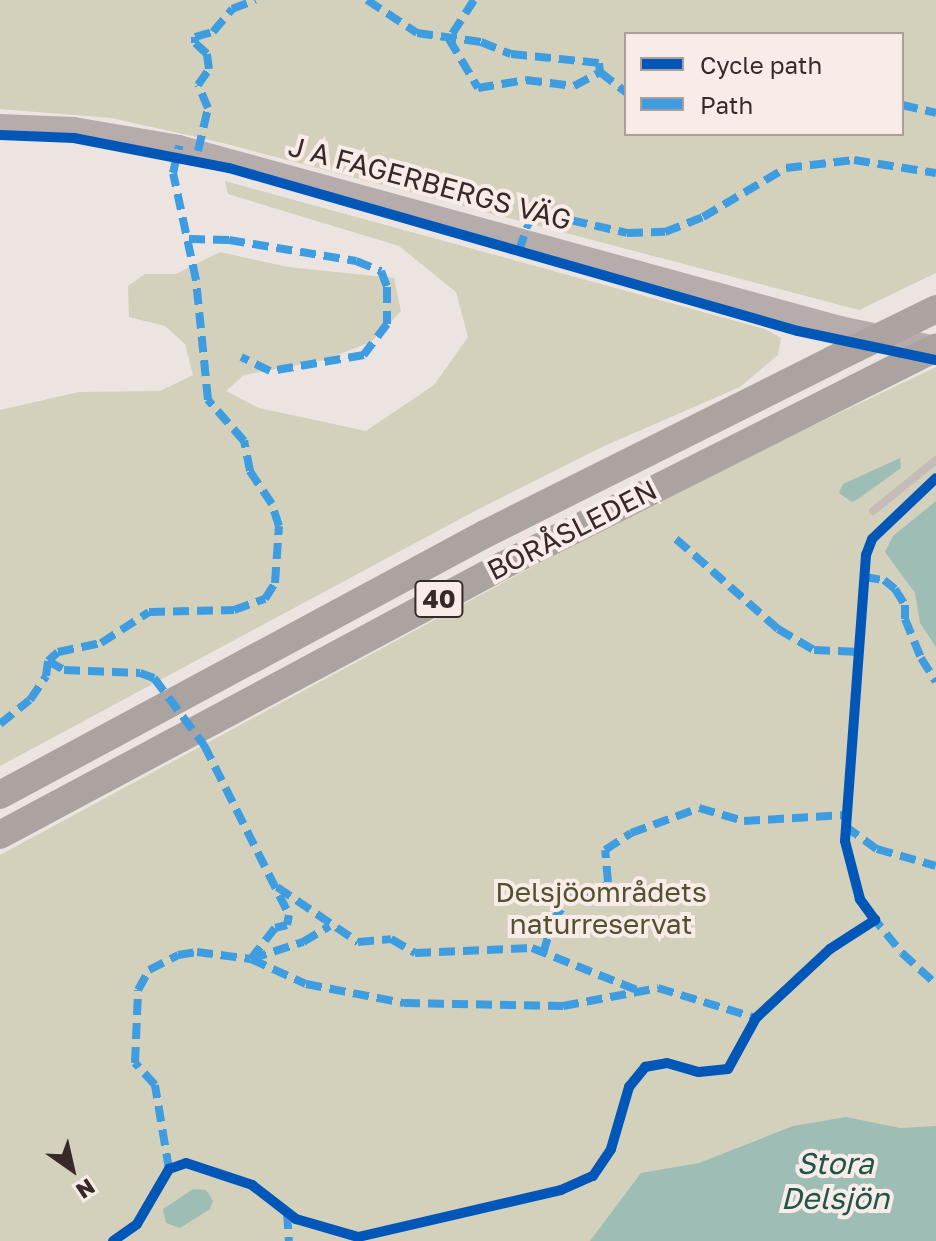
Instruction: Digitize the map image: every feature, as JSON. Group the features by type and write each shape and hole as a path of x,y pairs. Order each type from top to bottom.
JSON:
{"highway":[{"name":"BORÅSLEDEN","path":"0,795 472,541 936,309"},
{"name":"BORÅSLEDEN","path":"0,835 502,566 936,348"}],"street":[{"name":"J A FAGERBERGS VÄG","path":"0,125 74,128 179,146 840,327 936,348"}],"lane":[{"path":"873,511 936,460"}],"green space":[{"path":"0,0 936,0 936,273 859,310 219,142 111,118 0,109"},
{"path":"225,181 765,329 781,338 778,355 740,387 602,447 473,512 0,766 0,410 79,392 160,391 193,375 185,344 165,326 129,317 128,286 145,274 176,274 220,252 288,267 394,278 401,311 371,342 324,360 244,375 226,391 259,408 366,431 434,385 468,337 456,292 399,246 228,194"},
{"name":"Delsjöområdets naturreservat","path":"936,367 936,1241 0,1241 0,855 645,506"}],"water":[{"path":"900,458 901,468 858,499 852,502 839,493 843,484"},
{"path":"936,501 936,647 920,623 915,593 885,552 893,536"},
{"name":"Stora Delsjön","path":"846,1117 900,1128 936,1126 936,1241 590,1241 641,1173 699,1163 793,1126"},
{"path":"193,1189 206,1190 213,1201 210,1209 180,1228 166,1223 163,1209"}],"marked path":[{"path":"198,151 208,108 198,85 209,69 207,54 195,43 195,37 213,32 232,9 255,0"},
{"path":"367,0 417,33 481,42 511,54 599,63 600,72"},
{"path":"474,0 449,39 478,88 526,80 574,86 600,72 624,90"},
{"path":"904,105 936,113"},
{"path":"48,661 58,652 101,643 149,612 234,610 265,599 275,583 279,526 272,504 250,471 244,441 208,400 196,280 173,173 179,146"},
{"path":"519,251 528,224 536,217 548,215 627,233 665,232 703,217 786,168 854,160 936,173"},
{"path":"189,239 229,240 356,261 381,271 387,287 387,324 364,355 270,371 241,357"},
{"path":"676,539 778,629 814,650 861,652"},
{"path":"864,577 884,580 895,589 905,605 905,619 921,658 936,682"},
{"path":"0,724 30,700 46,676 48,661 64,670 140,673 154,678 204,745 289,915 287,925 275,928 251,959"},
{"path":"543,954 552,922 572,894 597,897 608,882 605,850 631,833 699,808 744,821 845,815"},
{"path":"845,826 877,849 936,866"},
{"path":"277,887 358,942 391,939 415,953 532,948 637,990"},
{"path":"871,915 902,953 936,984"},
{"path":"251,959 303,942 330,926"},
{"path":"169,1169 155,1085 135,1063 138,990 149,970 178,955 197,952 251,959 306,984 404,1003 563,1006 658,988 756,1018"},
{"path":"287,1213 289,1241"}],"cycle path":[{"path":"0,135 74,138 229,168 798,331 936,360"},
{"path":"113,1241 137,1224 169,1169 186,1163 252,1185 296,1219 358,1237 561,1190 593,1176 611,1149 629,1087 645,1067 667,1063 699,1072 728,1069 756,1018 830,949 875,920 860,899 845,841 866,555 872,539 936,478"}]}
